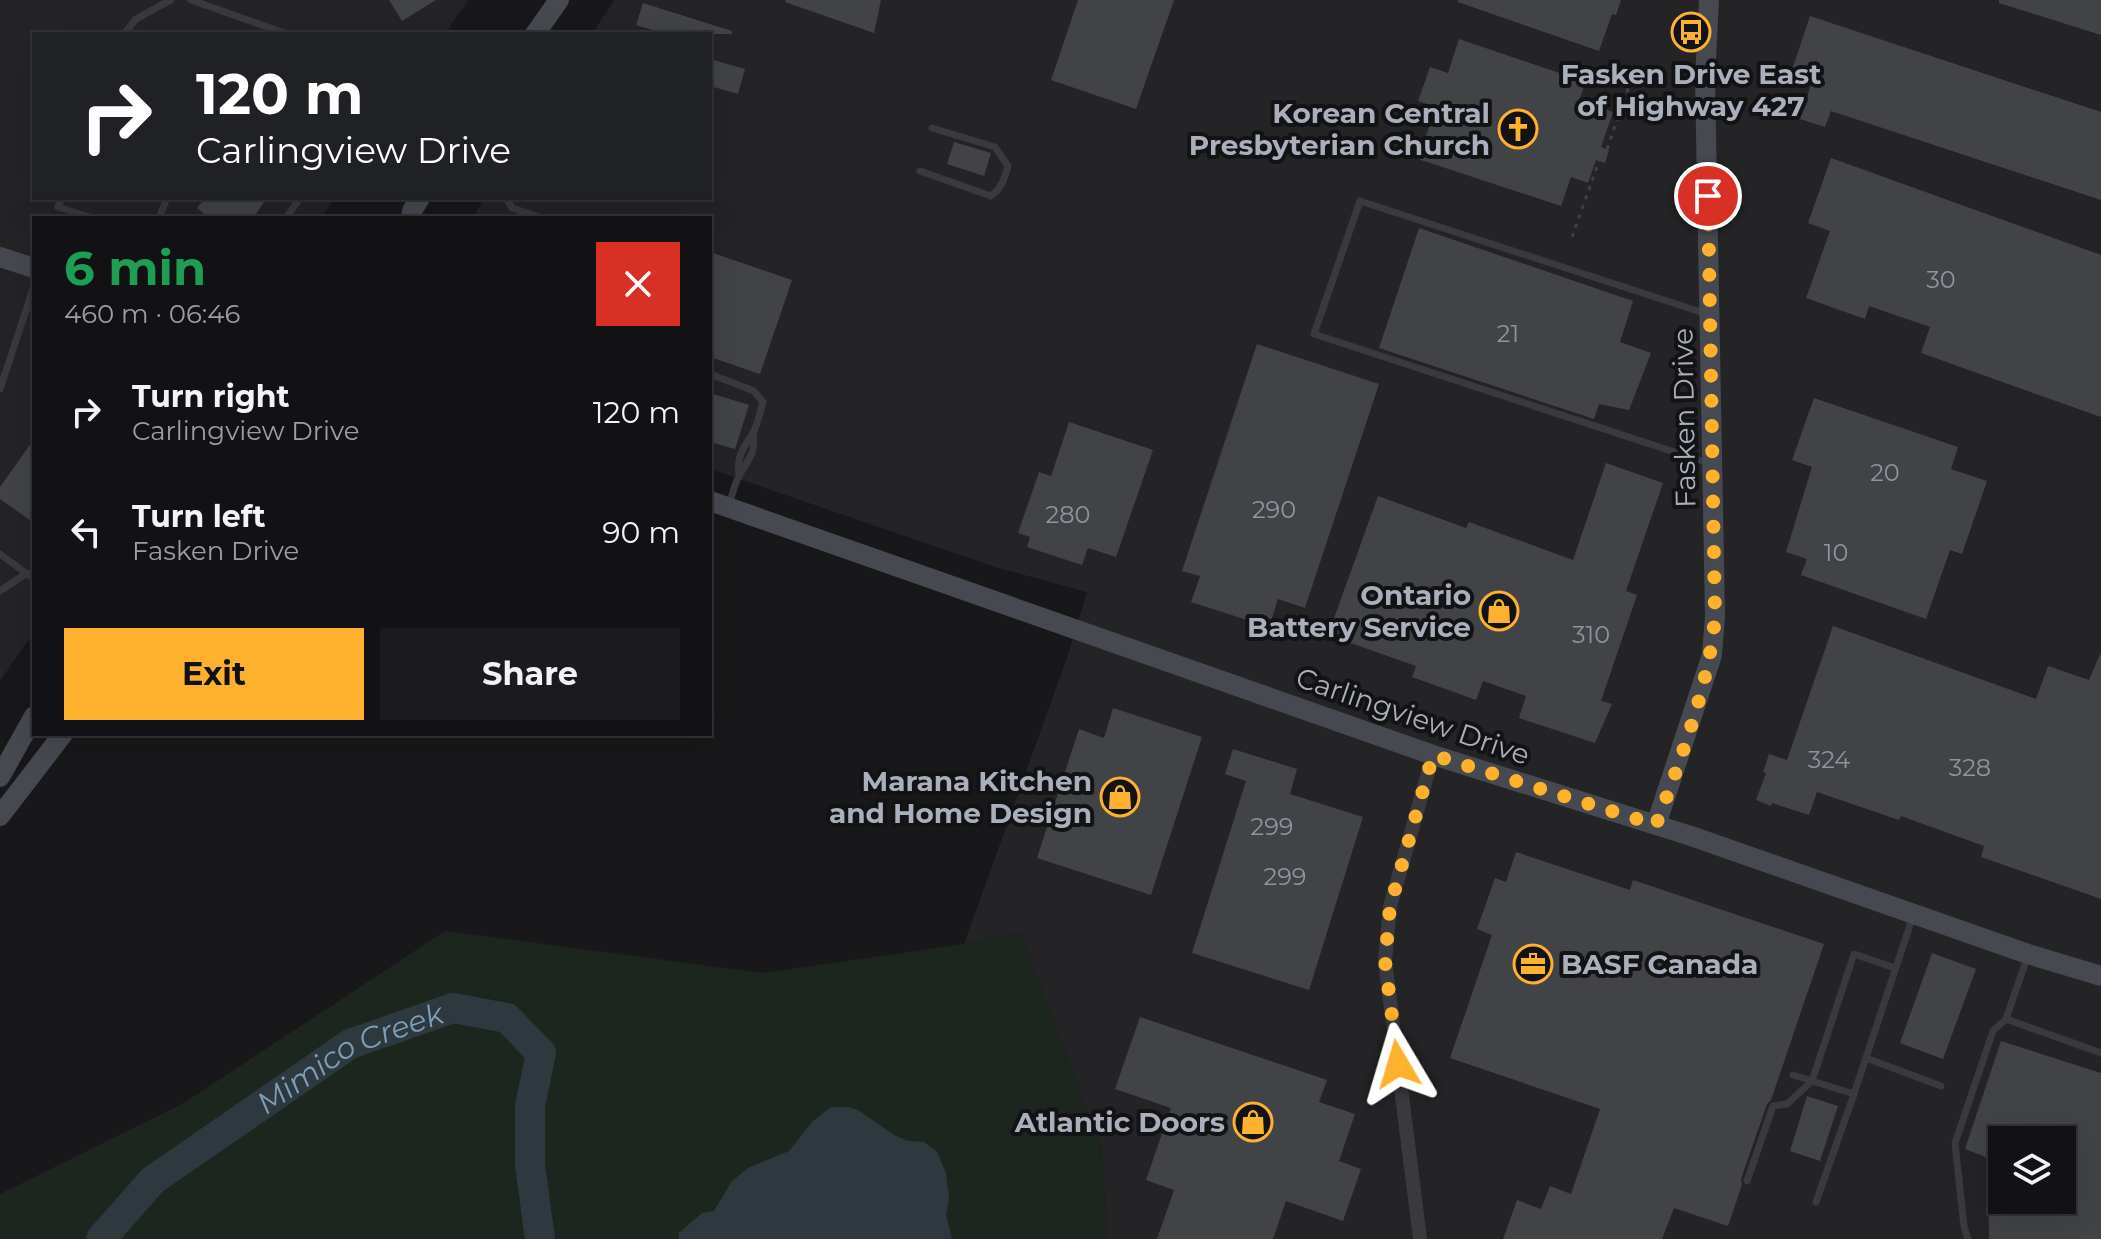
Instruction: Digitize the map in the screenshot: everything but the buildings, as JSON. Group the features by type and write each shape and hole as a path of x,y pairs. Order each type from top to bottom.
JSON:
{"main road":[{"path":"536,32 559,0"},
{"name":"Fasken Drive","path":"1656,825 1712,655 1715,616 1705,79 1709,0"},
{"path":"0,257 32,267"},
{"name":"Carlingview Drive","path":"719,504 1433,755 1656,825 2028,954 2101,976"},
{"path":"0,777 32,720"},
{"path":"0,816 61,736"}],"street":[{"path":"1420,1239 1385,961 1390,907 1433,755"}],"lane":[{"path":"126,32 136,19 171,0"},
{"path":"191,0 266,31"},
{"path":"920,171 991,196 999,190 1008,166 995,147 932,128"},
{"path":"61,200 58,207 87,216"},
{"path":"507,200 512,208 536,216"},
{"path":"1710,315 1360,201 1314,334 1713,465"},
{"path":"0,389 32,292"},
{"path":"712,375 754,391 763,402 753,433 755,444 747,466 719,504"},
{"path":"0,554 30,576 0,591"},
{"path":"1816,1202 1913,914"},
{"path":"1747,1181 1773,1106 1787,1104 1812,1081 1854,954 1895,968"},
{"path":"1968,1239 1955,1143 1993,1031 2006,1019 2028,954"},
{"path":"2006,1019 2101,1053"},
{"path":"1866,1058 1941,1086"},
{"path":"1793,1075 1854,1094"}],"path":[{"path":"1607,149 1634,72"},
{"path":"1572,237 1599,161"}],"shaded area":[{"path":"0,0 468,0 446,32 32,32 32,200 334,200 322,216 32,216 32,635 0,681"},
{"path":"614,0 2101,0 2101,1239 1108,1239 1101,1147 1020,932 964,944 1068,655 1087,592 995,567 712,470 712,216 473,216 484,200 712,200 712,32 593,32"},
{"path":"445,931 762,973 964,944 1020,932 1101,1147 1108,1239 0,1239 0,1194 184,1103"},
{"path":"831,1107 858,1110 894,1135 908,1141 924,1142 937,1152 946,1173 949,1198 946,1215 952,1239 679,1239 679,1233 702,1213 714,1211 732,1181 748,1168 789,1151 813,1121"}],"waterway":[{"name":"Mimico Creek","path":"101,1239 153,1180 350,1044 453,1008 507,1018 541,1053 530,1106 530,1165 540,1239"}],"place":[{"name":"Fasken Drive East of Highway 427","path":"1691,32"},
{"name":"Korean Central Presbyterian Church","path":"1518,129"},
{"name":"Ontario Battery Service","path":"1499,611"},
{"name":"Marana Kitchen and Home Design","path":"1120,797"},
{"name":"BASF Canada","path":"1533,964"},
{"name":"Atlantic Doors","path":"1253,1122"}],"route":[{"path":"1398,1064 1385,961 1390,907 1433,755 1656,825 1667,795 1712,655 1715,616 1708,196"}]}
